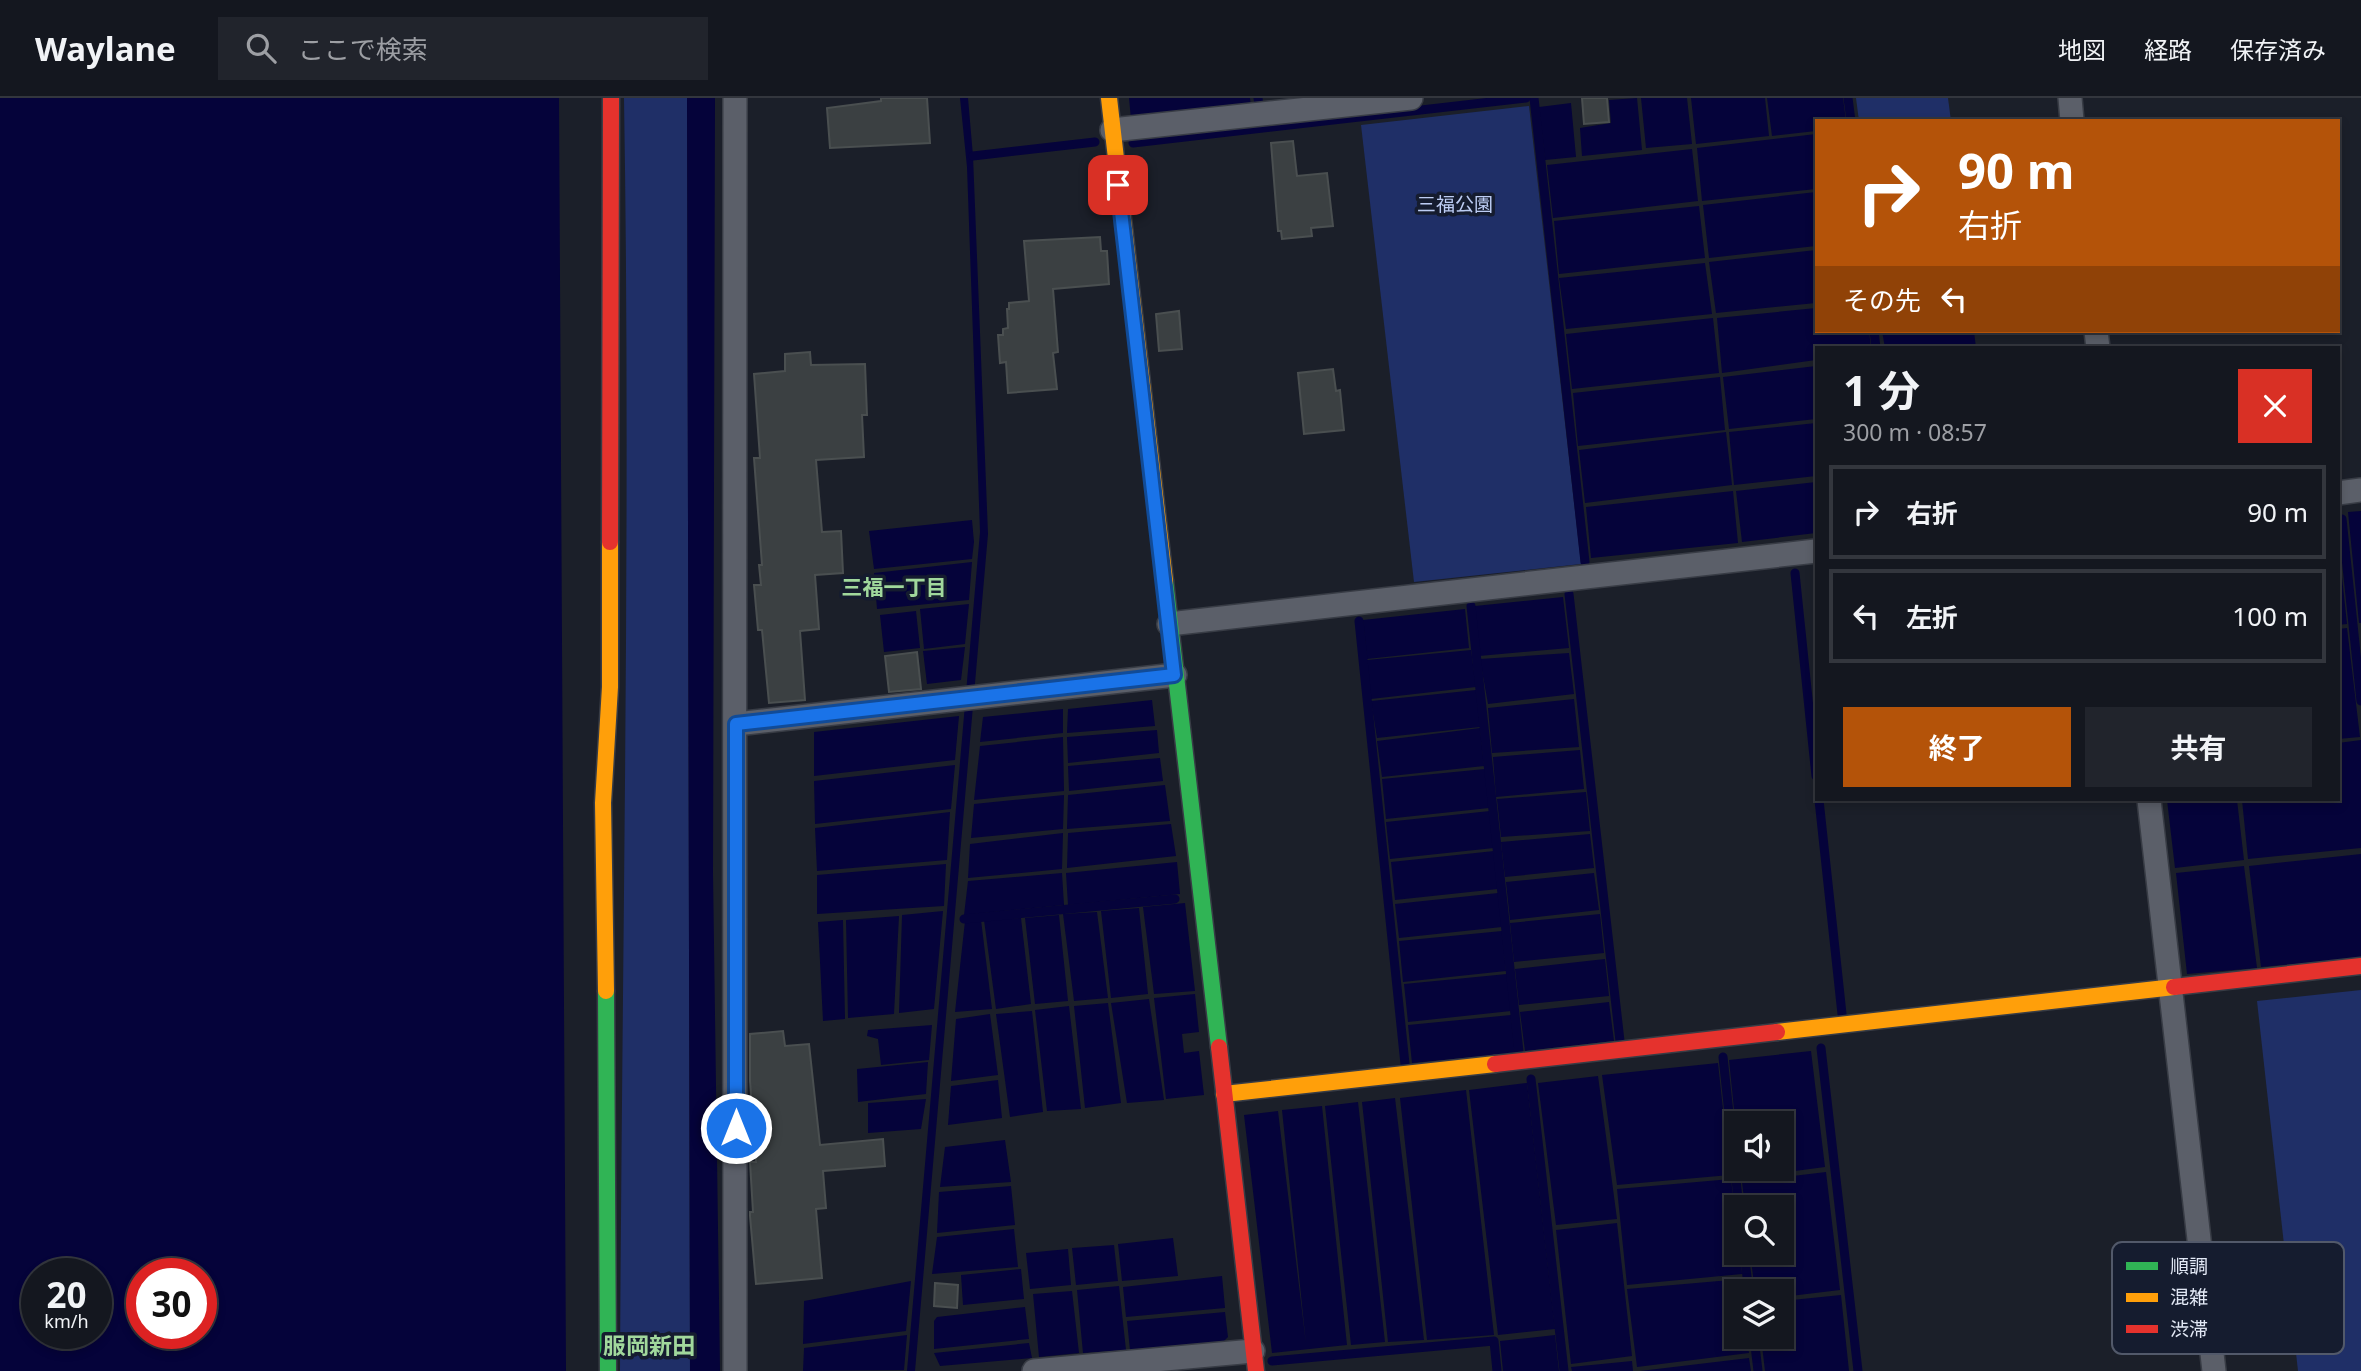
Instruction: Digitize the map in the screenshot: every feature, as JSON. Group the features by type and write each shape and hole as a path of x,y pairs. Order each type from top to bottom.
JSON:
{"street":[{"path":"608,1371 603,803 610,687 608,594 611,98"},
{"path":"735,98 735,1371"},
{"path":"1034,1371 1254,1361 1109,98"},
{"path":"1112,130 1411,98"},
{"path":"2070,98 2072,119"},
{"path":"2340,493 2361,490"},
{"path":"1169,624 1815,551"},
{"path":"736,724 1174,675"},
{"path":"2149,801 2199,1242"},
{"path":"1224,1094 2361,966"}],"green space":[{"path":"624,98 687,98 690,1371 620,1371 626,575"},
{"path":"1856,98 1948,98 1951,119 1859,119"},
{"name":"三福公園","path":"1529,106 1581,564 1414,582 1361,125"},
{"path":"2361,990 2361,1371 2298,1371 2296,1354 2344,1354 2344,1242 2284,1242 2257,1001"}],"shaded area":[{"path":"0,98 559,98 566,1371 0,1371"},
{"path":"687,98 715,98 713,873 720,1371 690,1371"},
{"path":"960,98 968,98 973,156 988,534 915,1371 907,1371 980,532 967,167"},
{"path":"1129,98 1250,98 1251,107 1131,119"},
{"path":"1637,98 1642,150 1582,156 1580,128 1611,123 1609,100"},
{"path":"1641,98 1687,98 1692,144 1646,148"},
{"path":"1691,98 1765,98 1769,136 1696,144"},
{"path":"1767,98 1843,98 1846,119 1815,119 1815,131 1772,136"},
{"path":"1571,103 1576,157 1545,160 1539,107"},
{"path":"1815,134 1815,189 1702,201 1697,148"},
{"path":"1692,149 1698,201 1553,218 1547,165"},
{"path":"1815,192 1815,246 1709,258 1703,205"},
{"path":"1699,206 1705,258 1559,274 1554,221"},
{"path":"1815,250 1815,303 1716,313 1709,262"},
{"path":"1705,263 1712,314 1566,329 1559,278"},
{"path":"1815,308 1815,333 1869,333 1871,346 1815,346 1815,360 1722,373 1717,318"},
{"path":"1713,318 1719,373 1572,389 1566,334"},
{"path":"1882,333 1974,333 1976,346 1885,346"},
{"path":"1815,366 1815,419 1729,429 1723,377"},
{"path":"1720,377 1725,430 1578,446 1573,393"},
{"path":"1815,423 1815,476 1734,485 1729,432"},
{"path":"1726,432 1732,485 1585,503 1579,450"},
{"path":"1815,482 1815,533 1742,542 1736,491"},
{"path":"1733,491 1738,543 1591,558 1586,507"},
{"path":"2361,511 2361,623 2359,623 2348,512"},
{"path":"972,520 972,559 874,569 869,531"},
{"path":"2340,559 2347,624 2340,625"},
{"path":"972,562 969,600 877,609 874,573"},
{"path":"1563,597 1569,648 1479,656 1475,606"},
{"path":"969,604 965,644 924,649 920,609"},
{"path":"1465,609 1469,648 1367,659 1363,620"},
{"path":"916,611 920,648 884,652 880,615"},
{"path":"2347,628 2360,737 2340,739 2340,629"},
{"path":"965,647 961,680 927,684 923,651"},
{"path":"1471,650 1476,687 1371,699 1367,660"},
{"path":"1569,653 1574,694 1488,704 1480,659"},
{"path":"1476,690 1480,727 1377,738 1371,701"},
{"path":"1574,699 1579,747 1492,753 1488,708"},
{"path":"1152,700 1155,726 1067,733 1068,709"},
{"path":"1063,709 1063,733 980,742 983,717"},
{"path":"959,716 955,760 814,776 814,732"},
{"path":"1480,728 1484,766 1382,777 1377,741"},
{"path":"1157,730 1159,753 1068,763 1067,737"},
{"path":"1063,737 1064,791 974,800 980,746"},
{"path":"2361,740 2361,848 2248,859 2242,801 2340,801 2340,743"},
{"path":"1580,750 1584,789 1496,797 1493,757"},
{"path":"1160,758 1163,781 1069,791 1068,766"},
{"path":"955,765 951,809 815,824 814,781"},
{"path":"1485,769 1489,808 1386,819 1382,779"},
{"path":"1165,785 1170,821 1067,829 1068,795"},
{"path":"1586,792 1590,831 1501,837 1497,799"},
{"path":"1064,795 1063,829 971,838 974,804"},
{"path":"2167,801 2237,801 2244,860 2175,868"},
{"path":"1490,811 1494,848 1390,859 1386,822"},
{"path":"950,812 947,860 817,871 815,828"},
{"path":"1171,824 1176,856 1067,868 1068,833"},
{"path":"1063,833 1062,869 968,878 970,844"},
{"path":"1590,834 1594,868 1505,877 1501,842"},
{"path":"1494,851 1498,889 1395,900 1391,862"},
{"path":"2361,854 2361,958 2261,967 2249,866"},
{"path":"1177,862 1180,894 1068,905 1066,873"},
{"path":"946,864 944,906 817,914 817,875"},
{"path":"2244,866 2257,968 2187,974 2176,873"},
{"path":"1062,873 1064,905 964,915 968,881"},
{"path":"1594,873 1599,910 1510,920 1506,882"},
{"path":"1498,893 1502,927 1399,938 1395,904"},
{"path":"1185,903 1195,991 1154,994 1143,907"},
{"path":"1139,908 1148,994 1111,998 1101,911"},
{"path":"943,911 934,1009 899,1013 902,915"},
{"path":"1097,912 1108,998 1074,1001 1063,914"},
{"path":"1600,914 1604,953 1514,962 1510,923"},
{"path":"1059,915 1068,1001 1035,1004 1025,918"},
{"path":"899,916 894,1014 848,1018 846,920"},
{"path":"1021,918 1031,1004 996,1009 984,920"},
{"path":"843,920 845,1019 823,1021 818,922"},
{"path":"981,920 992,1009 955,1012 965,921"},
{"path":"1502,931 1506,971 1403,982 1399,941"},
{"path":"1605,959 1609,996 1519,1005 1515,969"},
{"path":"1507,974 1511,1011 1408,1022 1404,984"},
{"path":"1195,994 1199,1032 1182,1034 1184,1053 1199,1051 1204,1095 1166,1099 1154,998"},
{"path":"1149,999 1164,1100 1127,1103 1111,1003"},
{"path":"1609,1002 1614,1041 1525,1051 1520,1012"},
{"path":"1108,1003 1121,1103 1085,1108 1074,1006"},
{"path":"1069,1006 1081,1109 1047,1111 1035,1010"},
{"path":"1032,1011 1043,1112 1010,1117 996,1014"},
{"path":"990,1014 998,1075 951,1081 956,1019"},
{"path":"1511,1015 1515,1053 1412,1063 1408,1025"},
{"path":"932,1025 929,1060 881,1065 878,1039 867,1036 868,1030"},
{"path":"1811,1051 1825,1167 1794,1171 1794,1111 1734,1111 1729,1060"},
{"path":"928,1062 926,1094 858,1102 857,1069"},
{"path":"1718,1063 1724,1119 1724,1176 1617,1185 1602,1075"},
{"path":"1598,1076 1617,1219 1556,1225 1538,1083"},
{"path":"998,1080 1002,1118 948,1125 951,1086"},
{"path":"1527,1083 1555,1329 1498,1335 1469,1090"},
{"path":"1466,1090 1494,1335 1427,1340 1400,1098"},
{"path":"1395,1098 1424,1340 1388,1342 1362,1102"},
{"path":"926,1099 921,1129 868,1133 868,1103"},
{"path":"1358,1102 1385,1342 1351,1345 1325,1106"},
{"path":"1322,1106 1347,1345 1272,1353 1244,1115 1278,1111 1306,1344 1282,1110"},
{"path":"1005,1140 1011,1182 940,1187 945,1147"},
{"path":"1826,1172 1840,1290 1794,1296 1794,1279 1753,1279 1752,1265 1794,1265 1794,1195 1744,1195 1742,1182 1794,1181 1794,1176"},
{"path":"1731,1181 1733,1195 1724,1195 1724,1265 1741,1265 1742,1274 1627,1285 1617,1189"},
{"path":"1011,1186 1015,1225 937,1233 939,1192"},
{"path":"1617,1223 1632,1356 1571,1364 1556,1230"},
{"path":"1014,1229 1018,1267 932,1274 937,1237"},
{"path":"1173,1238 1178,1276 1122,1281 1118,1244"},
{"path":"1114,1245 1118,1281 1076,1285 1072,1248"},
{"path":"1068,1249 1071,1285 1030,1289 1026,1253"},
{"path":"1021,1269 1024,1299 963,1305 961,1275"},
{"path":"1222,1276 1225,1308 1126,1317 1123,1287"},
{"path":"911,1281 906,1331 803,1344 804,1301"},
{"path":"1724,1281 1724,1349 1748,1349 1749,1353 1637,1367 1627,1289"},
{"path":"1119,1286 1126,1350 1083,1353 1077,1290"},
{"path":"1072,1291 1079,1353 1039,1357 1033,1294"},
{"path":"1841,1295 1849,1371 1765,1371 1762,1349 1794,1349 1794,1300"},
{"path":"1025,1307 1029,1339 934,1349 934,1321 937,1317"},
{"path":"1225,1312 1228,1337 1223,1342 1130,1350 1127,1321"},
{"path":"907,1335 904,1370 803,1371 804,1348"},
{"path":"1555,1335 1559,1371 1503,1371 1500,1341"},
{"path":"1029,1343 1032,1358 940,1366 934,1353"},
{"path":"1749,1358 1751,1371 1640,1371"},
{"path":"1632,1361 1633,1371 1572,1371 1571,1367"}],"building":[{"path":"881,98 927,98 930,143 830,148 827,108 881,101"},
{"path":"1582,98 1607,98 1609,122 1584,124"},
{"path":"1293,141 1297,176 1327,173 1333,226 1311,228 1312,236 1282,239 1281,231 1278,231 1271,143"},
{"path":"1100,237 1101,251 1107,251 1109,284 1053,289 1058,352 1053,353 1057,389 1008,393 1006,362 1000,363 998,335 1003,335 1003,329 1008,328 1009,303 1029,301 1024,241"},
{"path":"1179,311 1182,349 1159,351 1156,314"},
{"path":"810,352 811,365 865,364 867,415 862,415 864,457 816,460 822,532 841,531 843,573 815,575 819,629 800,631 805,700 769,703 762,630 758,630 754,585 761,585 759,565 762,565 754,458 760,458 754,374 785,371 785,354"},
{"path":"1333,369 1336,391 1340,390 1344,430 1304,434 1298,373"},
{"path":"917,652 921,689 889,692 885,656"},
{"path":"783,1031 785,1046 809,1044 820,1145 883,1139 885,1166 823,1171 826,1208 816,1209 822,1278 756,1284 750,1216 750,1212 753,1212 750,1162 756,1162 750,1081 750,1034"},
{"path":"935,1283 958,1285 957,1308 934,1306"}],"waterway":[{"path":"1258,98 1259,106"},
{"path":"1133,143 1526,98"},
{"path":"1534,98 1585,562"},
{"path":"1848,98 1851,119"},
{"path":"973,156 1095,142"},
{"path":"1874,333 1876,346"},
{"path":"2342,519 2361,701"},
{"path":"1795,573 1815,766"},
{"path":"1569,594 1620,1041"},
{"path":"1471,606 1519,1052"},
{"path":"1359,621 1405,1064"},
{"path":"1819,801 1842,1014"},
{"path":"964,919 1175,899"},
{"path":"1821,1048 1858,1371"},
{"path":"1723,1057 1738,1195"},
{"path":"1531,1079 1564,1371"},
{"path":"1746,1265 1747,1279"},
{"path":"1272,1361 1494,1341 1497,1371"},
{"path":"1755,1349 1758,1371"}],"traffic: fast":[{"path":"1165,581 1219,1047"},
{"path":"606,991 608,1371"}],"traffic: slow":[{"path":"1109,98 1165,581"},
{"path":"606,991 603,803 610,687 610,542"},
{"path":"1777,1032 2174,987"},
{"path":"1224,1094 1495,1064"}],"traffic: jam":[{"path":"610,542 611,98"},
{"path":"2174,987 2361,966"},
{"path":"1495,1064 1777,1032"},
{"path":"1219,1047 1256,1371"}],"district":[{"name":"三福一丁目","path":"894,587"},
{"name":"服岡新田","path":"649,1345"}],"route":[{"path":"736,1128 736,724 1174,675 1118,185"}]}
